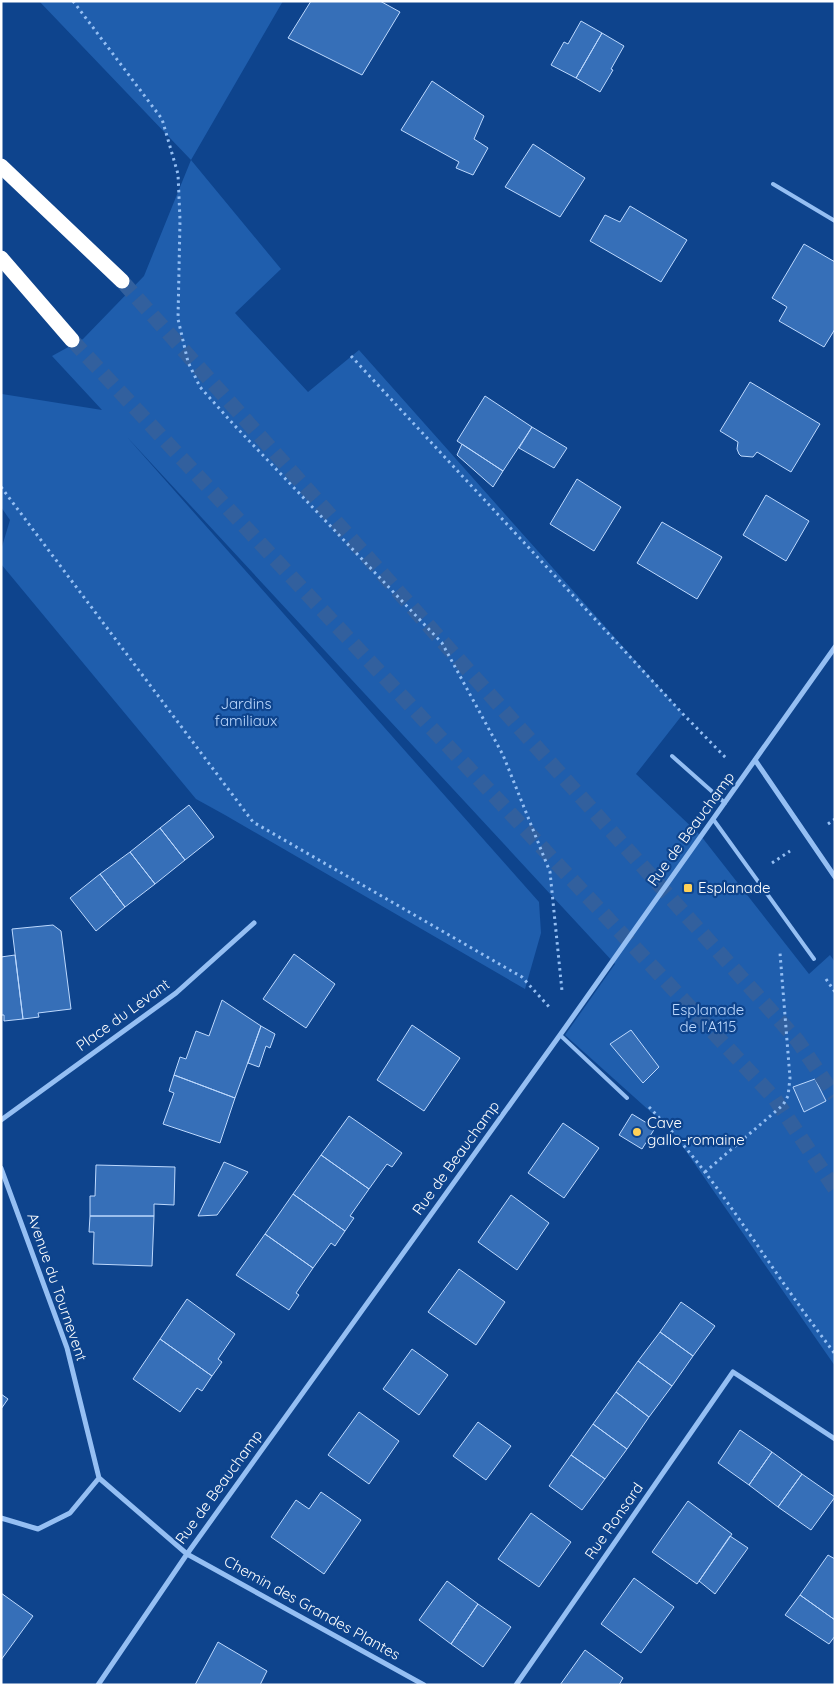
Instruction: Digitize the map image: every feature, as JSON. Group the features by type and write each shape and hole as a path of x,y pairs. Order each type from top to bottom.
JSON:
{"highway":[{"path":"1,166 122,281"},
{"path":"1,258 72,340"}],"street":[{"name":"Rue de Beauchamp","path":"98,1685 187,1554 560,1035 835,647"},
{"path":"755,760 835,878"},
{"name":"Place du Levant","path":"1,1120 176,992 254,923"},
{"name":"Avenue du Tournevent","path":"1,1168 67,1348 99,1478"},
{"name":"Rue Ronsard","path":"516,1685 733,1372 835,1438"},
{"path":"1,1518 38,1529 70,1513 99,1478 187,1554"},
{"name":"Chemin des Grandes Plantes","path":"187,1554 417,1683 424,1685"}],"lane":[{"path":"773,184 835,221"},
{"path":"672,756 725,803"},
{"path":"713,819 814,959"},
{"path":"560,1035 627,1098"}],"path":[{"path":"73,1 162,119 178,174 180,220 178,319 188,362 200,387 442,643 503,755 550,872 566,1026"},
{"path":"351,356 683,714 744,776"},
{"path":"1,486 253,822 522,977 566,1026"},
{"path":"705,1172 784,1105 788,1096 790,1078 776,908"},
{"path":"825,976 835,992"},
{"path":"646,1104 666,1124 722,1193 794,1299 835,1354"}],"green space":[{"path":"39,1 283,1 191,160"},
{"path":"191,160 281,269 235,313 308,392 359,350 683,714 636,774 701,836 809,974 830,955 835,962 835,1366 672,1131 565,1035 615,964 127,437 539,902 541,933 525,989 196,799 1,564 1,550 10,520 1,507 1,396 2,394 102,410 52,356 83,339 144,276"}],"building":[{"path":"311,1 380,1 400,12 362,75 288,38"},
{"path":"581,21 602,33 576,78 551,65 564,42 568,44"},
{"path":"602,33 624,46 600,92 576,78"},
{"path":"432,81 484,116 474,139 488,148 473,175 456,168 459,162 401,130"},
{"path":"533,144 585,178 560,217 505,187"},
{"path":"630,206 687,240 661,282 590,241 605,215 620,222"},
{"path":"804,244 835,262 835,329 824,347 779,321 787,307 772,298"},
{"path":"750,382 820,424 791,472 757,452 753,457 741,456 737,449 738,442 720,431"},
{"path":"485,396 532,427 503,471 457,441"},
{"path":"532,427 567,448 554,468 519,448"},
{"path":"462,444 503,471 493,487 457,455"},
{"path":"577,479 621,507 594,551 550,524"},
{"path":"766,495 809,521 786,561 743,535"},
{"path":"662,522 722,557 697,599 637,563"},
{"path":"189,805 214,837 185,860 160,828"},
{"path":"160,828 185,860 155,884 130,852"},
{"path":"130,852 155,884 125,907 100,874"},
{"path":"100,874 125,907 96,931 70,898"},
{"path":"53,925 61,931 71,1009 38,1013 39,1017 23,1019 12,929"},
{"path":"294,954 335,984 306,1028 263,999"},
{"path":"15,955 23,1019 4,1021 4,1015 1,1015 1,957"},
{"path":"222,1000 261,1026 235,1098 174,1075 180,1057 186,1059 196,1031 209,1036"},
{"path":"412,1025 460,1058 424,1111 377,1080"},
{"path":"261,1026 275,1034 270,1048 266,1046 259,1067 248,1063"},
{"path":"631,1030 659,1067 643,1083 610,1044"},
{"path":"174,1075 235,1098 220,1143 163,1124 174,1093 169,1091"},
{"path":"815,1079 826,1101 804,1112 793,1087"},
{"path":"632,1114 655,1128 642,1149 619,1135"},
{"path":"349,1116 402,1153 392,1167 387,1164 369,1189 321,1155"},
{"path":"563,1123 599,1148 564,1198 528,1173"},
{"path":"321,1155 369,1189 350,1216 354,1218 345,1231 293,1194"},
{"path":"224,1162 248,1172 217,1215 198,1216"},
{"path":"96,1165 175,1167 174,1205 154,1204 154,1216 90,1216 90,1196 95,1196"},
{"path":"293,1194 345,1231 335,1246 331,1243 313,1268 265,1234"},
{"path":"511,1195 549,1223 517,1270 478,1242"},
{"path":"90,1216 154,1216 152,1266 93,1264 94,1232 89,1232"},
{"path":"265,1234 313,1268 296,1293 299,1295 289,1310 236,1275"},
{"path":"459,1269 505,1302 476,1345 428,1312"},
{"path":"187,1299 235,1334 218,1359 222,1362 212,1376 160,1339"},
{"path":"681,1302 715,1326 693,1356 660,1332"},
{"path":"660,1332 693,1356 672,1386 638,1361"},
{"path":"160,1339 212,1376 202,1391 197,1388 180,1412 133,1379"},
{"path":"412,1349 448,1375 419,1415 383,1389"},
{"path":"638,1361 672,1386 649,1417 616,1392"},
{"path":"616,1392 649,1417 627,1449 593,1424"},
{"path":"1,1394 8,1399 1,1409"},
{"path":"359,1412 399,1441 369,1484 328,1455"},
{"path":"478,1422 511,1446 486,1480 453,1456"},
{"path":"593,1424 627,1449 605,1479 571,1455"},
{"path":"740,1430 772,1452 749,1485 718,1463"},
{"path":"772,1452 802,1474 778,1507 749,1485"},
{"path":"571,1455 605,1479 582,1510 549,1486"},
{"path":"802,1474 835,1497 811,1530 778,1507"},
{"path":"321,1492 361,1520 324,1574 271,1537 296,1500 309,1509"},
{"path":"688,1501 732,1534 697,1584 652,1552"},
{"path":"531,1513 571,1542 539,1587 498,1559"},
{"path":"730,1536 748,1548 715,1594 699,1581"},
{"path":"828,1555 835,1559 835,1620 800,1595"},
{"path":"634,1578 674,1607 641,1653 601,1624"},
{"path":"447,1581 478,1604 451,1644 419,1620"},
{"path":"1,1593 33,1616 1,1660"},
{"path":"800,1595 835,1620 835,1636 829,1644 785,1615"},
{"path":"478,1604 511,1627 483,1667 451,1644"},
{"path":"218,1642 267,1671 260,1685 195,1685"},
{"path":"585,1650 623,1678 619,1685 560,1685"}],"tunnel":[{"path":"122,281 797,1040 835,1096"},
{"path":"72,340 775,1099 835,1189"}],"place":[{"name":"Esplanade","path":"688,888"},
{"name":"Cave gallo-romaine","path":"637,1132"}],"park label":[{"name":"Jardins familiaux","path":"246,712"},
{"name":"Esplanade de l'A115","path":"708,1018"}]}
